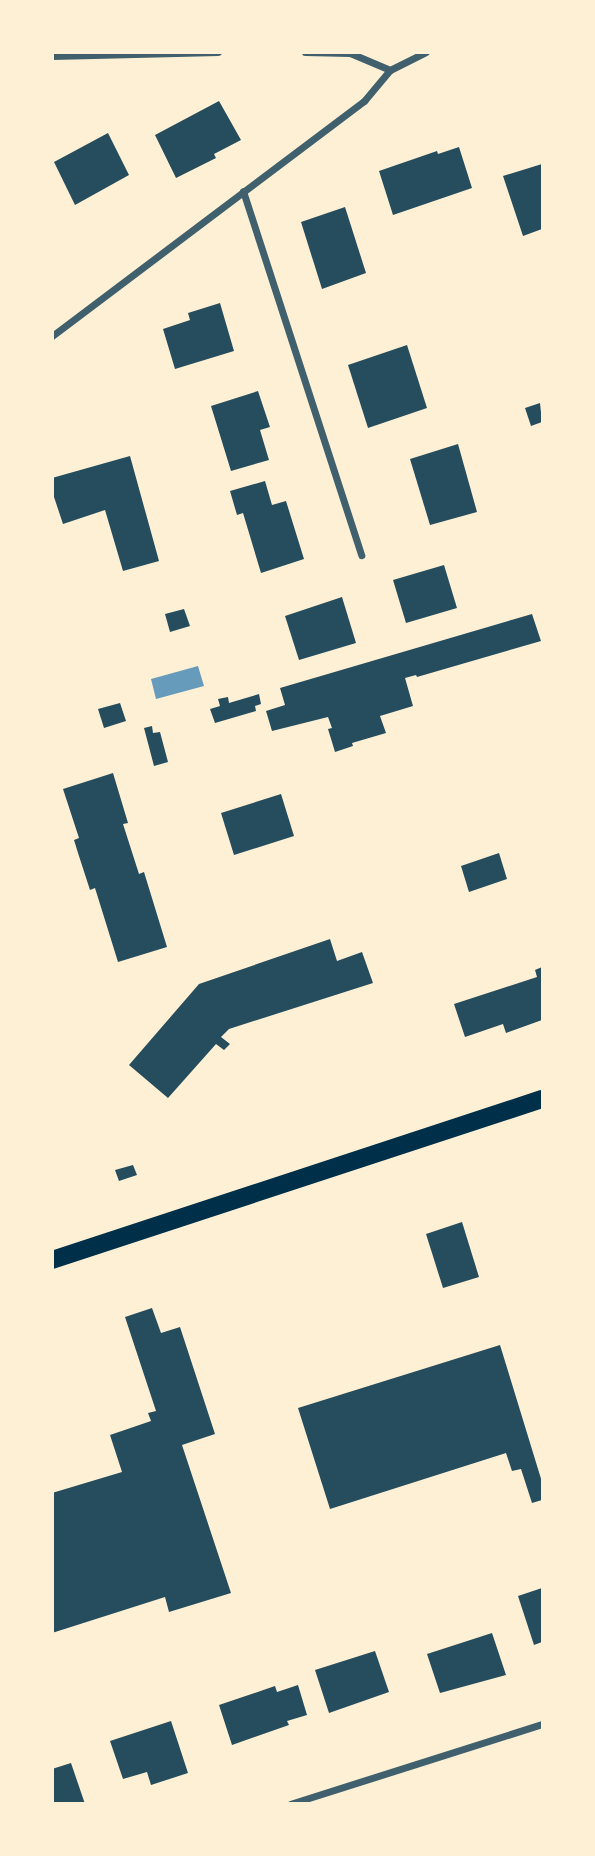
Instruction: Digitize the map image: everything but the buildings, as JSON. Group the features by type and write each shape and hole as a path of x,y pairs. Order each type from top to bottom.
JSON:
{"main road":[{"path":"52,1260 542,1099"}],"street":[{"path":"52,56 218,52"},
{"path":"304,52 350,54 390,70"},
{"path":"52,336 364,101 390,70 426,52"},
{"path":"243,191 361,555"},
{"path":"290,1804 542,1724"}],"water":[{"path":"198,666 204,686 156,699 151,679"}]}
